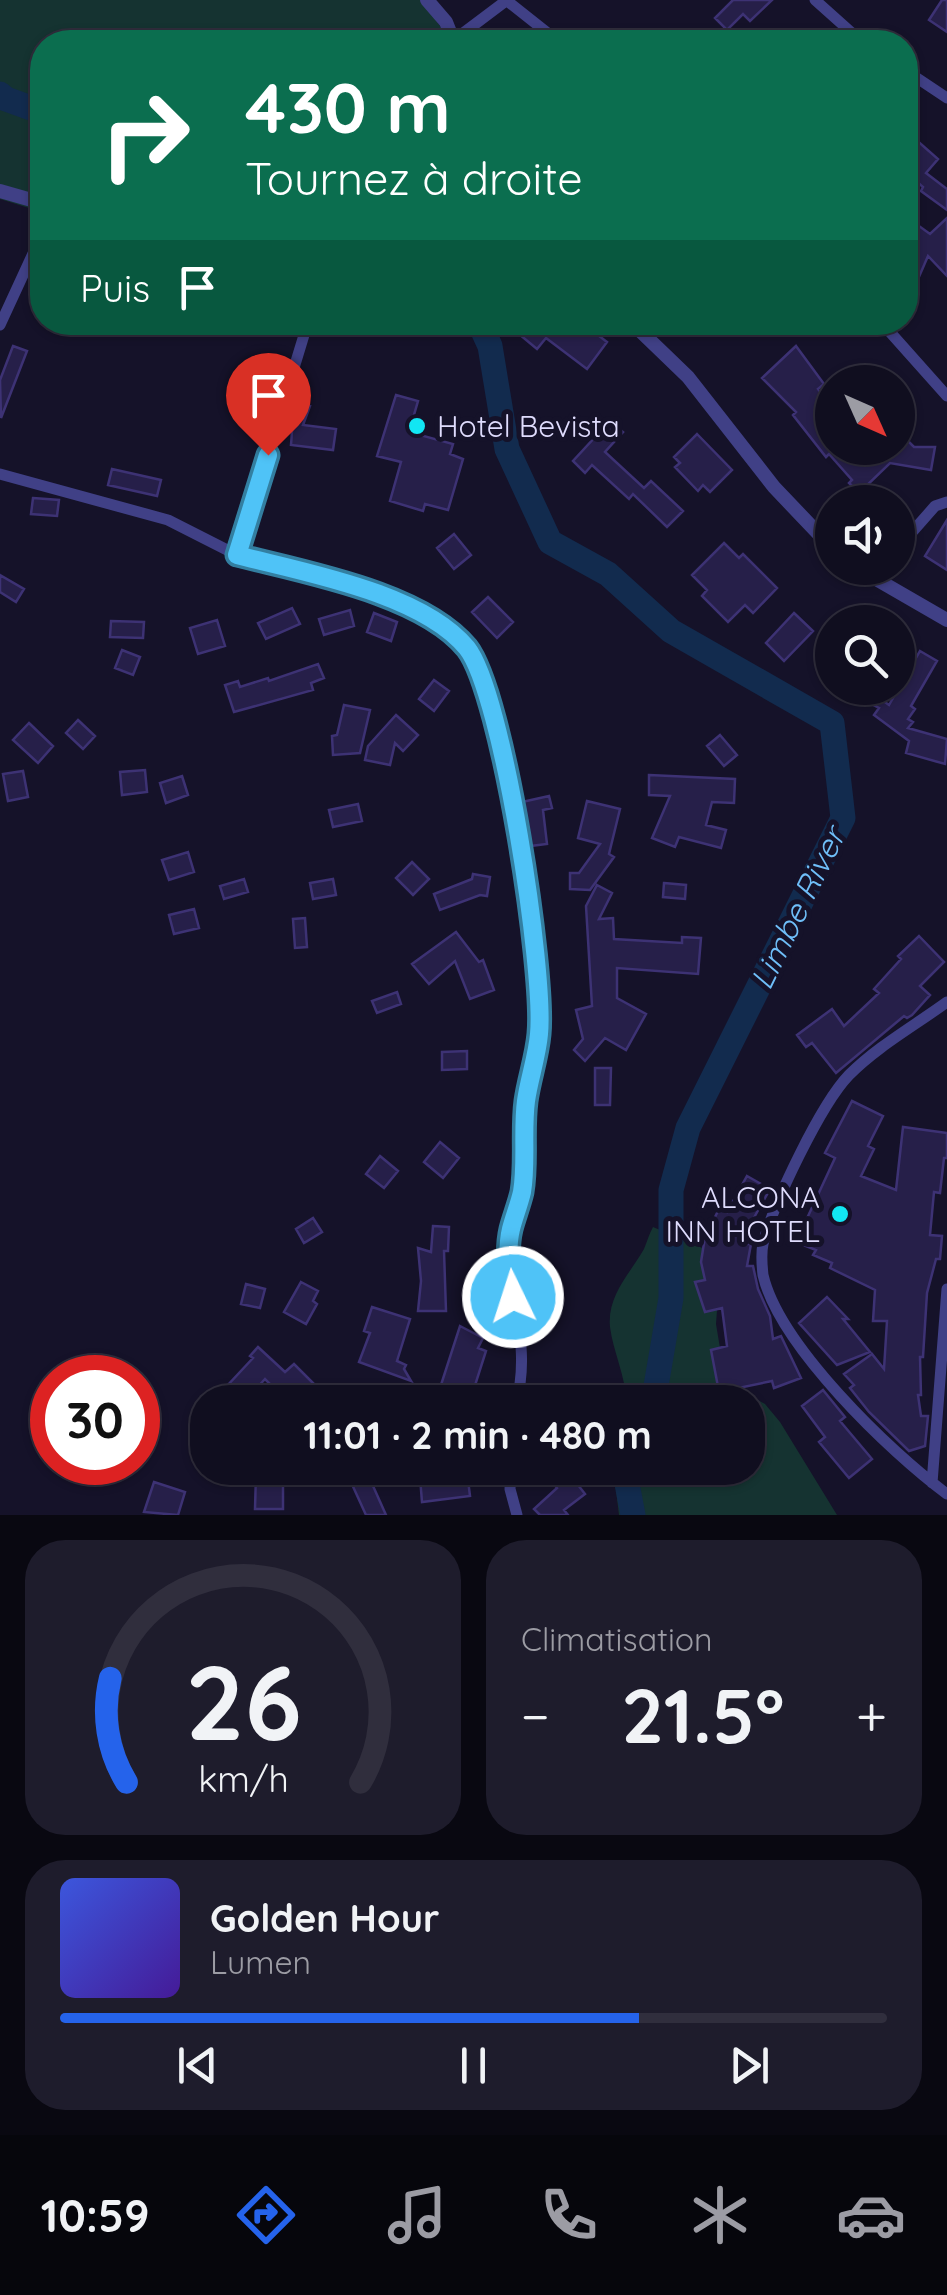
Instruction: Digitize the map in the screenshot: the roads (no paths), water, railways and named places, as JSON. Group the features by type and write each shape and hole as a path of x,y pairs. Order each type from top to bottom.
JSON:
{"street":[{"path":"427,0 449,30"},
{"path":"469,30 506,0 543,30"},
{"path":"815,0 849,30"},
{"path":"918,79 947,98"},
{"path":"0,191 30,200"},
{"path":"0,325 30,260"},
{"path":"237,555 304,335"},
{"path":"644,335 688,377 764,476 815,530"},
{"path":"893,335 947,396"},
{"path":"0,474 168,520 237,555 379,592 443,627 468,648 485,686 504,750 534,942 540,1032 526,1104 522,1192 510,1232 510,1277 524,1378 522,1385"},
{"path":"915,531 941,504 947,490"},
{"path":"894,585 947,620"},
{"path":"947,1002 879,1049 846,1078 811,1134 762,1248 764,1276 780,1315 802,1347 877,1437 947,1494"},
{"path":"932,1482 947,1288"},
{"path":"510,1485 517,1515"}],"waterway":[{"name":"Limbe River","path":"0,94 30,108"},
{"name":"Limbe River","path":"485,335 507,449 550,542 608,574 671,631 832,723 843,818 688,1128 671,1190 671,1298 656,1385"},
{"name":"Limbe River","path":"627,1485 633,1515"}],"place":[{"name":"Hotel Bevista","path":"417,426"},
{"name":"ALCONA INN HOTEL","path":"840,1214"}]}
